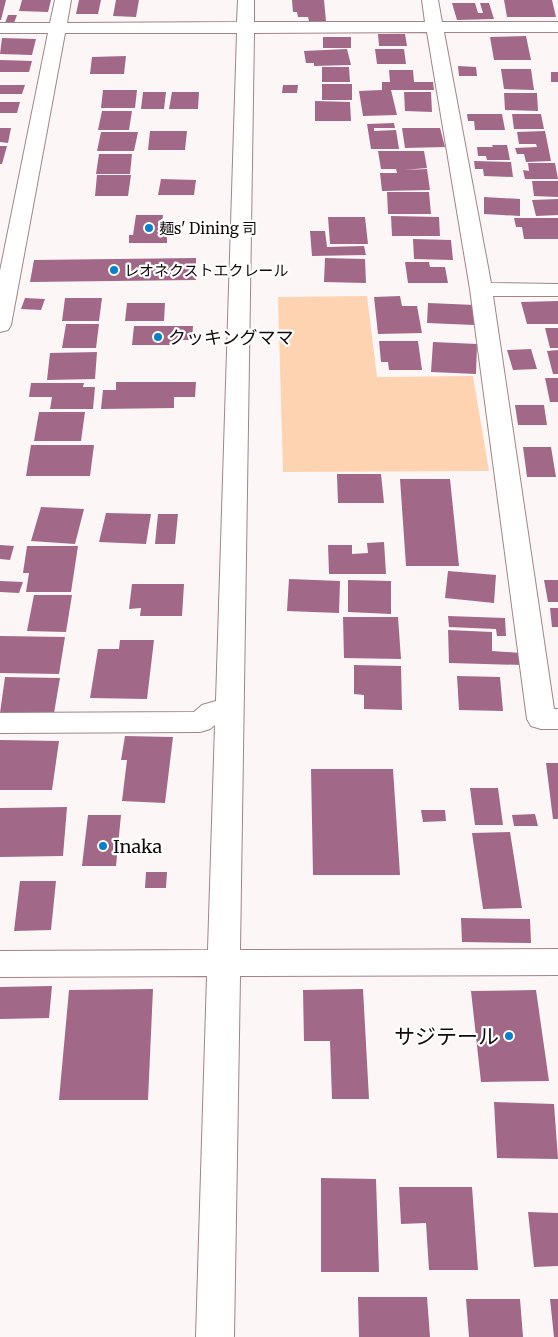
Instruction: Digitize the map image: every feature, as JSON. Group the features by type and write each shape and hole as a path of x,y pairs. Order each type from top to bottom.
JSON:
{"street":[{"path":"0,325 6,255 63,0"},
{"path":"215,1337 246,0"},
{"path":"430,0 481,289 541,719 558,719"},
{"path":"0,28 558,27"},
{"path":"481,289 558,290"},
{"path":"0,723 200,722 212,712 230,707"},
{"path":"0,964 558,962"}],"shaded area":[{"path":"367,296 377,377 473,376 489,471 283,472 278,297"}],"building":[{"path":"0,0 6,0 1,20 0,20"},
{"path":"22,0 51,0 48,12 19,11"},
{"path":"79,0 101,0 98,14 76,14"},
{"path":"116,0 139,0 136,17 113,16"},
{"path":"292,0 324,0 326,21 309,21 308,17 298,17 297,12 293,12"},
{"path":"504,0 552,0 556,17 507,17"},
{"path":"452,3 475,3 478,13 483,13 480,3 489,3 494,19 457,20"},
{"path":"8,15 17,15 14,23 5,23"},
{"path":"378,34 405,34 407,46 379,46"},
{"path":"526,36 531,60 494,60 490,37"},
{"path":"323,37 351,37 351,48 323,48"},
{"path":"2,38 36,39 32,55 0,54"},
{"path":"347,49 351,65 314,66 314,63 306,63 304,51"},
{"path":"375,49 404,49 406,64 377,64"},
{"path":"126,56 124,74 90,74 92,57"},
{"path":"0,60 32,61 29,72 0,72"},
{"path":"458,66 476,67 477,76 459,76"},
{"path":"322,67 349,67 350,82 322,82"},
{"path":"501,69 531,69 534,90 504,89"},
{"path":"389,70 413,70 414,82 433,82 434,90 391,90 397,115 363,116 359,91 382,90 382,82 390,82"},
{"path":"551,72 558,72 558,82 551,82"},
{"path":"322,84 352,84 352,100 322,100"},
{"path":"0,85 25,85 22,94 0,94"},
{"path":"283,85 298,85 297,93 282,93"},
{"path":"103,90 137,90 135,108 101,108"},
{"path":"143,92 166,92 164,109 141,109"},
{"path":"172,92 199,92 198,109 169,109"},
{"path":"404,92 431,92 432,112 405,111"},
{"path":"504,93 537,93 538,111 505,110"},
{"path":"315,101 350,102 351,121 315,121"},
{"path":"0,102 20,102 17,113 0,113"},
{"path":"102,111 132,111 129,130 98,130"},
{"path":"467,114 502,114 505,130 475,130 474,121 468,121"},
{"path":"512,114 541,114 544,129 514,129"},
{"path":"394,123 395,128 374,128 374,131 396,130 399,149 371,149 367,124"},
{"path":"0,128 11,128 8,143 0,142"},
{"path":"402,128 440,128 445,147 405,148"},
{"path":"150,131 187,131 185,150 148,150"},
{"path":"545,131 551,161 526,162 524,154 517,154 515,148 537,147 536,144 519,144 517,132"},
{"path":"101,132 138,132 134,151 97,151"},
{"path":"492,145 507,145 510,160 487,160 486,156 478,156 477,147 493,147"},
{"path":"0,146 7,146 2,164 0,164"},
{"path":"378,151 424,151 427,168 404,170 427,169 430,190 382,191 380,173 397,173 396,169 381,169"},
{"path":"99,154 132,154 130,174 96,174"},
{"path":"474,161 511,162 513,177 484,176 483,169 475,169"},
{"path":"528,163 555,163 558,179 525,179 523,170 529,171"},
{"path":"97,175 131,175 128,196 95,196"},
{"path":"161,179 196,180 194,195 158,195"},
{"path":"532,181 558,181 558,197 534,196"},
{"path":"387,192 429,192 431,214 388,214"},
{"path":"484,197 520,199 520,216 484,214"},
{"path":"558,199 558,215 536,216 532,200"},
{"path":"136,215 163,215 161,235 167,234 167,243 129,243 129,235 133,235"},
{"path":"391,216 439,217 440,236 392,236"},
{"path":"328,217 365,217 368,244 330,244"},
{"path":"514,218 558,218 558,239 524,239 522,227 516,227"},
{"path":"310,231 325,231 327,247 364,246 366,255 312,256"},
{"path":"413,239 451,240 453,260 414,259"},
{"name":"レオネクストエクレール","path":"196,258 196,280 30,282 34,260"},
{"path":"325,258 365,259 366,283 324,282"},
{"path":"405,262 429,262 430,267 445,267 448,283 408,283"},
{"path":"400,296 402,306 417,306 422,333 378,334 374,297"},
{"path":"25,298 45,299 41,310 21,309"},
{"path":"65,298 102,298 99,321 62,321"},
{"path":"558,301 558,324 527,324 521,302"},
{"path":"127,303 165,303 164,321 125,321"},
{"path":"428,303 475,305 474,325 427,323"},
{"path":"66,324 99,324 96,348 62,348"},
{"path":"134,326 193,326 192,340 173,340 173,345 132,345"},
{"path":"545,328 558,328 558,348 550,348"},
{"path":"379,341 418,341 422,370 389,370 388,362 381,362"},
{"path":"433,342 477,344 476,374 431,372"},
{"path":"531,349 537,369 513,370 507,350"},
{"path":"558,350 558,374 553,374 547,351"},
{"path":"97,352 95,379 47,380 50,353"},
{"path":"545,378 558,378 558,402 550,402"},
{"path":"116,382 196,382 195,397 174,397 174,408 101,409 103,390 116,390"},
{"path":"31,383 84,383 83,387 95,387 93,409 50,409 52,397 29,397"},
{"path":"515,405 544,405 547,425 518,425"},
{"path":"39,412 85,412 81,441 34,441"},
{"path":"31,445 94,445 90,476 26,476"},
{"path":"523,447 551,447 556,477 527,477"},
{"path":"337,474 381,474 384,503 338,503"},
{"path":"400,479 450,479 459,566 406,566"},
{"path":"41,507 84,509 75,544 31,541"},
{"path":"106,513 151,514 146,544 99,542"},
{"path":"158,514 178,514 175,544 155,544"},
{"path":"384,542 386,574 329,574 328,545 352,545 352,554 368,553 367,543"},
{"path":"0,545 14,546 10,560 0,559"},
{"path":"27,546 78,546 71,592 26,592 29,573 23,573"},
{"path":"448,571 496,575 494,603 445,598"},
{"path":"289,579 340,581 339,613 287,611"},
{"path":"348,580 391,581 391,614 348,612"},
{"path":"544,580 558,580 558,602 548,602"},
{"path":"0,581 23,582 19,593 0,592"},
{"path":"132,584 184,584 182,616 140,616 141,608 129,609"},
{"path":"34,595 72,595 66,632 27,631"},
{"path":"550,608 558,608 558,627 552,627"},
{"path":"448,616 505,618 506,636 497,636 496,629 449,627"},
{"path":"343,617 398,617 401,659 344,658"},
{"path":"448,630 492,632 492,651 521,653 522,665 449,663"},
{"path":"0,636 65,637 59,674 0,673"},
{"path":"120,640 154,640 147,699 90,698 98,649 119,649"},
{"path":"354,665 401,666 402,710 364,709 364,695 354,694"},
{"path":"457,676 500,677 503,711 459,710"},
{"path":"5,677 60,678 54,713 0,713"},
{"path":"125,736 173,737 165,803 122,801 127,760 121,760"},
{"path":"0,740 59,741 52,790 0,790"},
{"path":"546,763 558,763 558,819 553,819"},
{"path":"311,769 393,769 400,875 313,875"},
{"path":"470,788 498,788 503,825 475,825"},
{"path":"67,807 63,856 0,857 0,808"},
{"path":"421,810 445,810 446,821 423,822"},
{"path":"535,814 538,826 514,826 512,815"},
{"path":"88,815 121,815 116,866 82,866"},
{"path":"510,832 522,908 483,909 472,833"},
{"path":"146,872 167,872 166,888 145,888"},
{"path":"20,881 56,881 51,930 14,931"},
{"path":"461,918 530,919 531,943 462,942"},
{"path":"52,986 49,1018 0,1019 0,987"},
{"path":"153,989 148,1100 59,1100 69,990"},
{"path":"363,989 369,1099 332,1099 330,1041 304,1041 303,990"},
{"name":"サジテール","path":"536,990 549,1081 481,1082 471,991"},
{"path":"494,1102 554,1104 558,1159 497,1158"},
{"path":"321,1178 376,1179 379,1272 321,1272"},
{"path":"399,1187 472,1187 478,1270 429,1270 426,1223 401,1224"},
{"path":"528,1212 558,1213 558,1266 534,1267"},
{"path":"358,1297 427,1297 430,1337 359,1337"},
{"path":"466,1299 520,1299 523,1337 469,1337"},
{"path":"550,1299 558,1299 558,1337 554,1337"}],"place":[{"name":"麺s' Dining 司","path":"149,228"},
{"name":"レオネクストエクレール","path":"114,270"},
{"name":"クッキングママ","path":"158,337"},
{"name":"Inaka","path":"103,846"},
{"name":"サジテール","path":"509,1036"}]}
